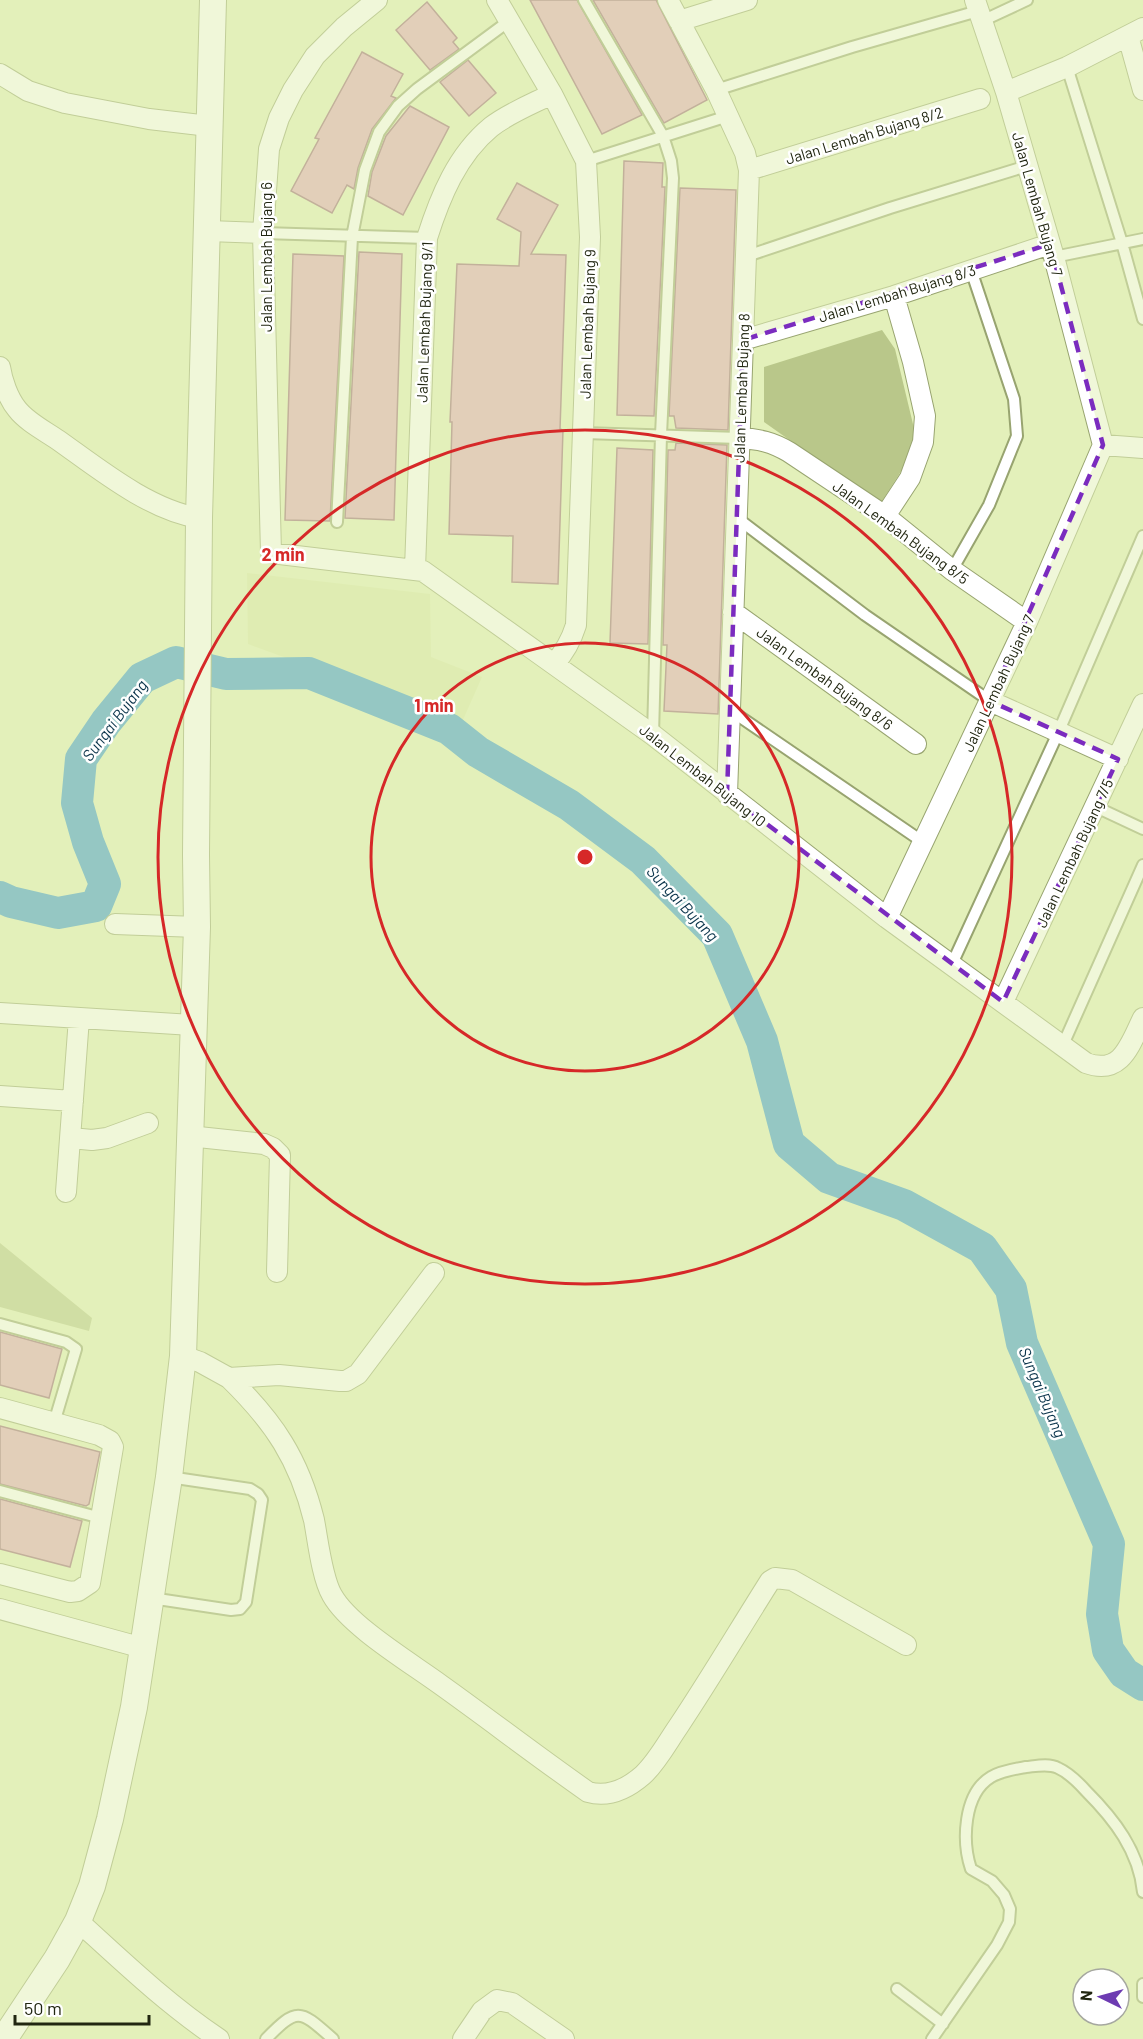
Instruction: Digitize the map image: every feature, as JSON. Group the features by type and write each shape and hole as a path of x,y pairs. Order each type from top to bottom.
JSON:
{"street":[{"path":"4,2039 57,1959 78,1921 92,1886 110,1819 134,1707 169,1477 183,1356 192,1025 197,927 199,518 213,0"},
{"name":"Jalan Lembah Bujang 6","path":"271,554 263,233 269,149 279,118 293,90 315,56 344,27 377,0"},
{"name":"Jalan Lembah Bujang 9","path":"497,0 552,94 586,161 590,237 576,625 564,654 554,664"},
{"name":"Jalan Lembah Bujang 8","path":"668,0 716,90 745,153 749,170 727,794"},
{"path":"679,21 747,0"},
{"name":"Jalan Lembah Bujang 7","path":"888,918 1027,622 1103,445 1052,250 1006,93 978,11"},
{"path":"1006,93 1067,67 1135,32 1143,90"},
{"path":"0,74 28,91 65,103 149,119 209,126"},
{"name":"Jalan Lembah Bujang 9/1","path":"415,569 426,238 438,203 471,146 492,126 520,109 552,94"},
{"name":"Jalan Lembah Bujang 8/2","path":"749,170 980,99"},
{"path":"208,231 263,233"},
{"name":"Jalan Lembah Bujang 8/3","path":"743,340 894,296 971,270 1052,250"},
{"path":"885,516 910,478 923,442 925,416 913,362 894,296"},
{"path":"0,367 8,394 17,410 34,423 146,498 172,512 199,518"},
{"name":"Jalan Lembah Bujang 8/5","path":"739,438 775,443 885,516 952,570 1027,622"},
{"path":"1103,445 1143,448"},
{"name":"Jalan Lembah Bujang 10","path":"271,554 415,569 431,576 653,735 888,918 1086,1064 1106,1067 1137,1045"},
{"name":"Jalan Lembah Bujang 8/6","path":"733,612 916,744"},
{"path":"990,701 1118,759"},
{"name":"Jalan Lembah Bujang 7/5","path":"1003,1002 1143,704"},
{"path":"115,924 197,927"},
{"path":"0,1013 192,1025"},
{"path":"66,1192 79,1018"},
{"path":"1137,1045 1143,1018"},
{"path":"0,1096 73,1101"},
{"path":"71,1138 92,1140 107,1138 148,1123"},
{"path":"189,1136 264,1144 273,1148 280,1155 277,1272"},
{"path":"229,1378 279,1376 340,1381 352,1378 358,1374 434,1273"},
{"path":"183,1356 229,1378 254,1402 281,1438 295,1463 306,1491 331,1593 342,1611 588,1792 600,1795 611,1794 633,1783 644,1774 691,1707 770,1581 776,1578 792,1581 906,1646"},
{"path":"0,1408 99,1435 110,1441 113,1453 90,1583 85,1588 70,1592 0,1574"},
{"path":"0,1609 143,1648"},
{"path":"78,1921 144,1981 219,2039"},
{"path":"463,2039 482,2011 497,2000 512,2003 564,2039"}],"lane":[{"path":"584,0 663,136 671,161 673,178 661,435 653,735"},
{"path":"716,90 852,47 978,11 1027,0"},
{"path":"337,522 352,237 365,170 380,132 398,106 417,89 509,21"},
{"path":"1067,67 1122,243 1143,319"},
{"path":"586,161 728,116"},
{"path":"747,256 890,208 1027,166"},
{"path":"263,233 426,238"},
{"path":"1052,250 1143,239"},
{"path":"952,570 989,505 1017,436 1014,399 971,270"},
{"path":"584,434 739,438"},
{"path":"736,518 865,615 990,701"},
{"path":"952,964 1058,733 1143,536"},
{"path":"730,710 923,842"},
{"path":"1096,807 1143,829"},
{"path":"1062,1047 1143,865"},
{"path":"0,1324 66,1342 76,1349 54,1423"},
{"path":"151,1598 231,1610 240,1609 246,1602 260,1512 260,1497 250,1489 169,1477"},
{"path":"0,1491 101,1518"},
{"path":"932,2039 997,1945 1009,1922 1010,1909 1004,1895 992,1881 971,1869 967,1858 968,1815 977,1791 991,1777 1014,1769 1041,1765 1056,1767 1072,1777 1121,1831 1133,1855 1143,1893"},
{"path":"1143,1984 1143,1997"},
{"path":"897,1989 943,2024"},
{"path":"266,2039 284,2020 295,2016 310,2019 333,2039"}],"highlighted area":[{"path":"1050,244 1103,445 990,701 1118,759 1003,1002 727,794 743,340"}],"shaded area":[{"path":"882,330 895,349 918,445 880,504 764,422 764,367"},
{"path":"247,573 430,594 431,657 482,677 462,722 248,644"},
{"path":"0,1243 92,1318 89,1331 0,1307"}],"building":[{"path":"530,0 577,0 642,115 602,134"},
{"path":"593,0 656,0 707,100 664,123"},
{"path":"427,2 457,38 453,42 459,49 430,70 396,30"},
{"path":"362,52 403,74 391,96 396,98 372,129 358,168 354,189 347,185 332,213 291,191 319,139 315,138"},
{"path":"468,60 496,93 469,116 440,82"},
{"path":"410,106 449,127 403,215 368,196 372,172 386,136"},
{"path":"624,161 663,163 662,187 665,187 654,416 617,415"},
{"path":"517,183 558,205 531,254 566,255 558,584 512,582 513,536 449,534 452,422 450,422 457,264 519,266 521,232 497,219"},
{"path":"680,188 736,190 728,430 676,428 674,416 669,416"},
{"path":"359,252 402,254 394,520 345,518"},
{"path":"293,254 344,256 330,521 285,520"},
{"path":"676,443 727,445 718,714 664,711 667,645 663,645 668,450 675,450"},
{"path":"617,448 653,450 648,644 610,643"},
{"path":"0,1332 62,1349 49,1398 0,1385"},
{"path":"0,1426 100,1452 89,1504 86,1506 0,1484"},
{"path":"0,1499 82,1521 70,1567 0,1549"}],"waterway":[{"name":"Sungai Bujang","path":"0,897 11,902 58,913 96,906 105,884 88,842 77,803 81,759 106,722 142,678 176,662 226,674 309,673 449,729 478,752 569,805 643,860 717,935 762,1041 789,1144 829,1178 904,1205 982,1248 1011,1289 1022,1343 1109,1544 1102,1614 1108,1650 1124,1673 1143,1685"}]}
